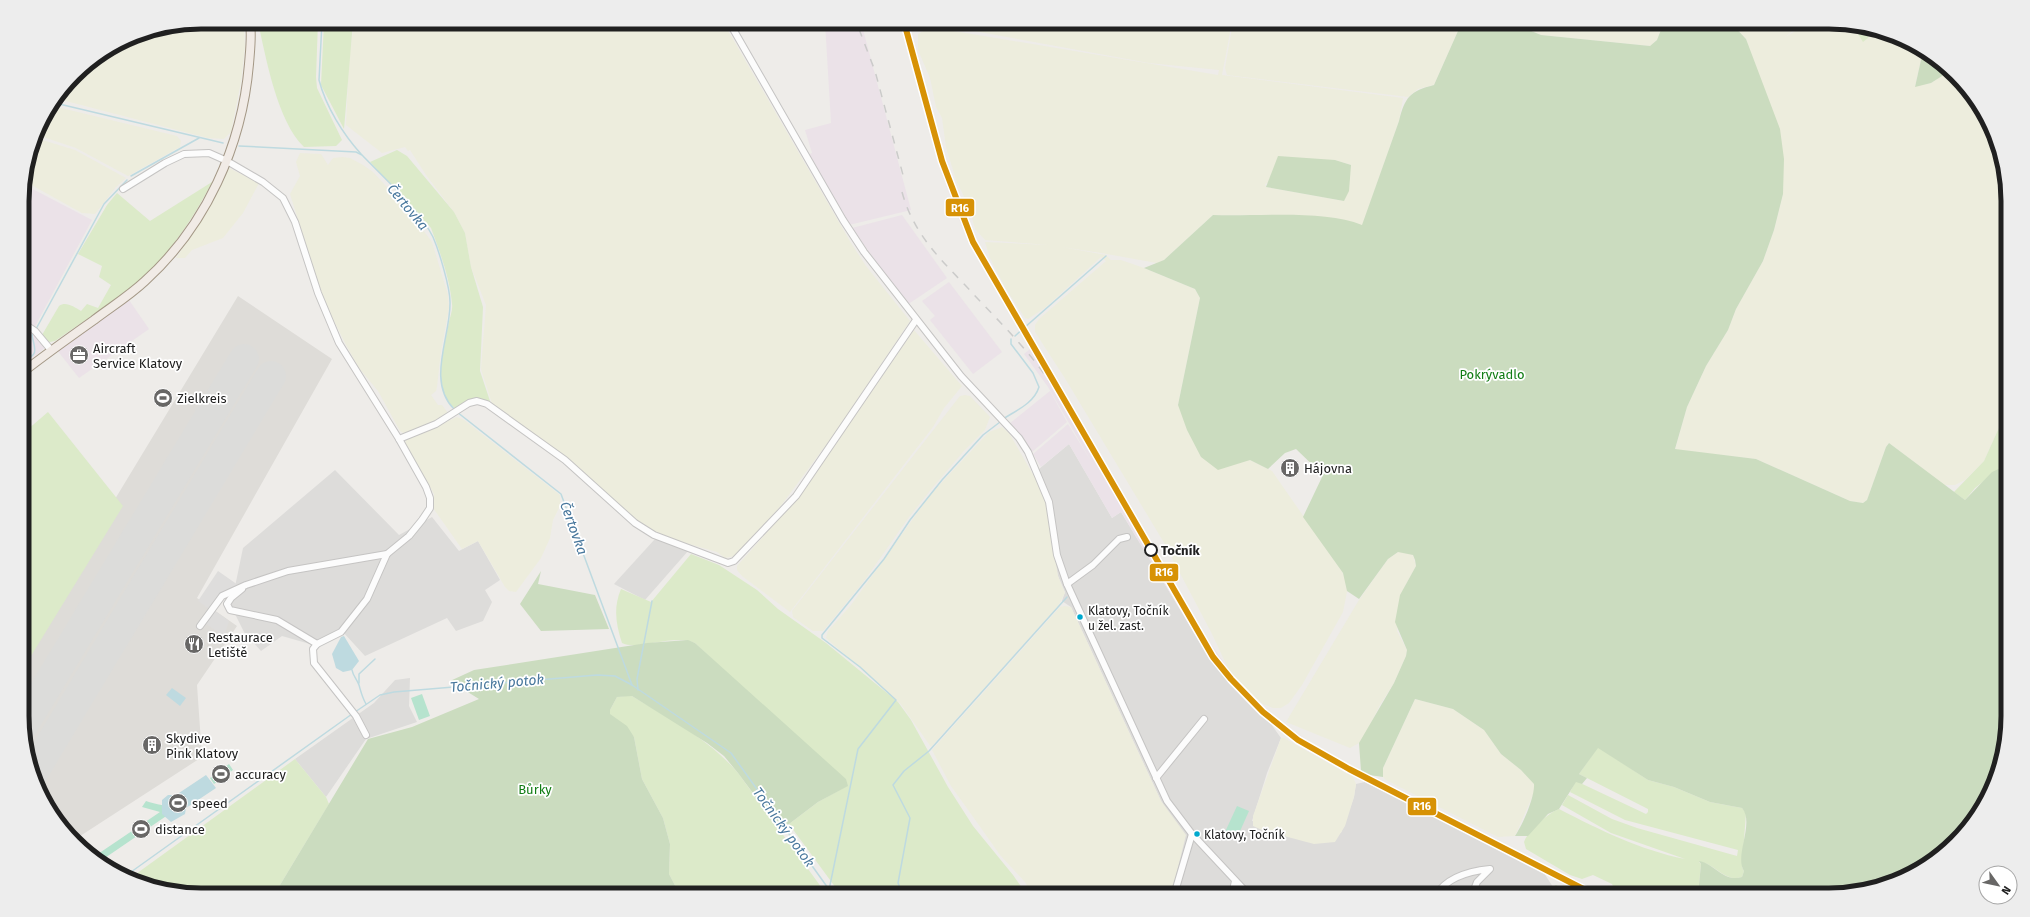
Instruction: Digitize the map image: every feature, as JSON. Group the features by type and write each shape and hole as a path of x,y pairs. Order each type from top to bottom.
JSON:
{"main road":[{"path":"29,367 125,297 164,262 191,228 210,198 227,161 243,106 250,52 250,29"}],"street":[{"path":"733,29 843,220 864,252 961,376 1019,438 1028,452 1049,502 1057,555 1067,584 1156,778 1168,801 1192,834 1242,888"},
{"path":"123,189 165,163 184,154 209,153 227,161 277,192 289,206 318,293 339,343 399,438 426,487 430,498 430,508 409,536 386,554 288,571 246,585 222,596 200,626"},
{"path":"399,438 436,424 469,403 477,401 487,404 565,460 635,524 654,535 728,563 734,561 796,496 916,320"},
{"path":"29,327 35,331 51,350"},
{"path":"1067,584 1093,565 1118,539 1127,537"},
{"path":"366,735 356,716 314,663 313,649 317,644 340,632 354,616 370,594 386,554"},
{"path":"246,585 231,598 227,604 230,610 277,620 317,644"},
{"path":"1156,778 1204,719"},
{"path":"1176,888 1192,834"},
{"path":"1442,888 1447,882 1468,873 1493,868 1477,882 1475,888"},
{"path":"1234,888 1235,881"}],"shaded area":[{"path":"825,29 863,29 911,210 849,225 808,155 812,153 805,130 831,123"},
{"path":"902,29 910,29 949,172 976,240 1201,630 1234,677 1276,719 1325,752 1590,888 1574,888 1309,752 1271,724 1235,689 1210,659 1121,512 1112,518 1069,444 1041,467 1033,454 1068,424 1091,461 1048,387 1024,354 1030,349 962,227 942,174"},
{"path":"29,187 92,220 32,332 46,347 29,361"},
{"path":"902,215 947,278 907,305 852,228"},
{"path":"949,282 1002,352 973,374 930,320 935,316 922,301"},
{"path":"238,296 332,359 197,598 237,626 197,685 202,757 78,837 52,802 42,782 32,750 29,727 29,641"},
{"name":"Aircraft Service Klatovy","path":"129,300 149,329 79,378 57,350"},
{"path":"1050,391 1067,422 1032,452 1021,436 1009,424"},
{"path":"1069,444 1112,518 1121,512 1210,659 1228,682 1271,724 1281,738 1267,773 1252,821 1341,833 1354,797 1356,784 1365,782 1544,873 1553,888 1172,888 1168,812 1161,801 1071,607 1062,601 1065,592 1058,576 1054,558 1047,506 1033,474"},
{"path":"335,470 399,535 432,517 459,551 478,541 500,580 485,590 492,602 483,621 456,631 447,618 365,656 343,632 331,639 310,644 282,636 261,651 244,632 231,606 243,548"},
{"path":"655,539 688,551 645,600 614,584"},
{"path":"218,571 238,585 218,597 209,609 198,601"},
{"path":"212,609 229,621 224,636 203,622"},
{"path":"410,678 409,706 417,722 366,739 326,797 295,759 374,703 395,680"}],"green space":[{"path":"244,29 245,47 241,82 231,132 224,139 208,138 62,100 79,79 96,65 115,52 135,42 178,30"},
{"path":"260,29 318,29 317,88 342,140 336,146 304,147 295,136 280,106"},
{"path":"324,29 352,29 344,129 321,85"},
{"path":"353,29 727,29 851,243 866,266 910,321 835,433 780,507 735,556 725,558 717,552 661,536 640,525 492,404 481,369 486,305 471,267 465,233 454,212 426,175 410,150 408,151 405,147 382,153 346,125 349,61"},
{"path":"927,29 942,29 1218,75 1219,70 1149,63 963,29 1231,29 1222,75 1403,98 1399,121 1362,226 1265,215 1213,215 1164,260 1157,263 1062,247 1106,255 1111,260 1121,260 1195,289 1200,298 1178,405 1250,460 1272,471 1343,573 1348,587 1343,612 1302,685 1289,703 1281,708 1273,708 1263,704 1241,686 1228,668 1211,632 1163,541 1066,380 1035,332 1035,325 1039,319 1106,261 1101,257 1046,307 1028,319 1025,318 1006,289 990,258 985,242 1049,245 985,240 975,229 969,207 956,180 946,147 942,118 936,107 930,78 918,50 918,34","holes":["1335,160 1351,165 1344,201 1266,187 1265,184"]},
{"path":"1232,29 1459,29 1434,85 1418,89 1408,97 1227,75 1225,68"},
{"name":"Pokrývadlo","path":"1459,29 1526,29 1541,35 1650,46 1657,40 1661,29 1737,29 1746,39 1780,129 1784,159 1783,194 1774,230 1763,261 1736,309 1728,330 1706,366 1687,407 1675,449 1756,459 1850,501 1863,503 1867,500 1886,447 1889,443 1965,500 1992,472 2001,468 2001,727 1998,750 1988,782 1972,812 1951,838 1925,859 1895,875 1852,887 1699,888 1701,864 1699,861 1710,865 1724,875 1736,878 1742,877 1744,871 1741,857 1746,831 1746,822 1745,814 1742,808 1710,802 1674,787 1648,780 1598,748 1579,774 1587,778 1582,784 1576,782 1559,809 1548,814 1528,836 1515,836 1528,811 1534,790 1534,784 1521,770 1501,754 1484,730 1453,709 1415,699 1383,768 1383,777 1369,775 1361,771 1359,743 1394,683 1406,656 1407,650 1395,622 1400,595 1416,566 1413,555 1398,552 1388,559 1359,599 1347,591 1343,573 1303,517 1323,475 1296,449 1285,453 1268,469 1250,460 1218,470 1201,457 1187,430 1178,405 1200,298 1195,289 1144,268 1164,260 1213,215 1309,215 1346,220 1362,225 1406,101 1410,96 1419,90 1434,85"},
{"path":"1526,29 1661,29 1657,40 1650,46 1541,35"},
{"path":"1737,29 1795,29 1784,38 1798,29 1840,29 1856,31 1858,34 1868,38 1870,34 1895,42 1922,56 1915,86 1931,83 1945,74 1951,79 1972,105 1988,135 1998,167 2001,190 2001,423 1984,461 1965,480 1955,485 1944,485 1889,443 1886,447 1867,500 1863,503 1850,501 1756,459 1675,450 1687,407 1706,366 1728,330 1736,309 1763,261 1774,230 1783,194 1746,39"},
{"path":"1856,31 1870,34 1868,38 1863,42"},
{"path":"1922,56 1945,74 1931,83 1915,87"},
{"path":"57,107 177,136 181,141 180,147 128,176 76,148 41,136"},
{"path":"40,139 75,150 126,178 116,187 95,214 82,213 30,184 32,167"},
{"path":"397,150 407,156 454,212 465,233 471,267 483,307 480,371 491,404 487,402 455,409 443,390 441,379 442,356 452,306 447,275 441,256 431,228 370,162"},
{"path":"300,153 321,154 328,165 333,158 343,157 350,158 363,165 373,172 408,210 432,242 448,295 449,308 441,351 437,387 436,391 431,395 438,405 442,405 448,413 446,416 405,434 400,431 378,391 359,368 346,345 328,309 316,277 290,194 300,176 296,162"},
{"path":"1278,156 1335,160 1351,165 1349,191 1344,201 1266,187"},
{"path":"229,168 259,183 243,213 223,238 192,250 185,258 176,258 205,215"},
{"path":"212,182 197,210 179,237 147,273 116,299 55,341 46,341 42,335 59,306 67,304 81,311 87,304 98,308 111,285 99,277 102,266 78,254 107,205 117,193 150,221"},
{"path":"914,330 962,386 944,408 933,427 790,612 742,576 737,570 737,566 802,493"},
{"name":"Zielkreis","path":"160,390 166,390 171,395 169,404 166,406 160,406 155,401 155,395"},
{"path":"960,396 970,396 990,417 985,430 963,452 933,487 909,517 864,581 823,631 813,631 793,617 792,611"},
{"path":"48,412 123,506 29,659 29,428"},
{"path":"457,417 464,420 560,495 560,506 553,520 550,538 541,558 516,592 509,591 505,587 478,541 462,549 433,508 434,494 405,443 406,440"},
{"path":"2001,423 2001,468 1975,488 1965,500 1954,492 1984,461"},
{"path":"1002,427 1009,433 1042,490 1047,506 1058,576 1065,593 1058,606 931,747 900,703 826,638 828,631 851,605 931,494 989,432"},
{"path":"1402,551 1413,555 1416,566 1405,586 1397,631 1407,650 1406,656 1394,683 1380,705 1364,737 1359,743 1350,748 1286,722 1359,600 1388,559"},
{"path":"691,554 719,565 757,590 778,609 826,643 898,702 911,720 948,787 973,826 1022,888 836,888 789,824 818,802 847,786 695,643 686,640 677,640 637,645 622,643 616,616 618,596 621,589 651,602"},
{"path":"541,571 538,584 595,595 609,629 541,631 520,604"},
{"path":"1060,607 1071,607 1161,801 1186,835 1173,888 1028,888 1025,882 1000,855 951,786 932,750"},
{"name":"Bůrky","path":"688,640 695,643 846,779 848,786 818,802 789,824 778,827 724,756 707,743 632,696 617,697 610,710 610,714 627,726 634,737 642,779 663,818 670,844 669,874 676,888 277,888 368,739 412,727 479,699 450,681 474,670 647,643"},
{"path":"422,694 430,716 419,720 411,698"},
{"path":"632,696 688,730 727,761 738,773 822,888 676,888 669,874 670,844 663,818 642,779 634,737 610,715 610,710 617,697"},
{"path":"1415,699 1453,709 1484,730 1501,754 1521,770 1535,784 1534,792 1515,836 1498,837 1386,780 1383,777 1383,768"},
{"path":"1281,738 1284,738 1353,777 1356,784 1354,797 1345,826 1335,842 1314,844 1262,830 1253,826 1253,816"},
{"path":"1598,747 1648,780 1674,787 1710,802 1742,808 1746,813 1742,867 1744,871 1742,877 1736,878 1724,875 1710,865 1699,862 1701,864 1699,888 1614,888 1612,884 1593,875 1582,879 1570,875 1526,849 1524,842 1534,828 1544,818 1559,809 1605,832 1636,845 1685,859 1611,833 1562,805 1568,795 1612,819 1637,828 1737,856 1738,850 1625,820 1570,792 1576,781 1646,814 1648,812 1648,809 1579,774"},
{"path":"295,759 326,797 329,804 277,888 178,887 135,875"},
{"name":"accuracy","path":"229,764 233,770 214,784 210,778"},
{"name":"distance","path":"146,801 178,808 104,858 98,854 160,812 142,807"},
{"path":"1237,806 1249,811 1237,838 1225,832"},
{"path":"1556,885 1561,888 1553,888"}],"water":[{"path":"344,636 359,661 352,670 343,672 336,668 332,654 341,637"},
{"path":"172,688 186,698 180,706 166,695"},
{"path":"206,775 216,788 186,808 185,814 171,822 162,814 162,800 168,795 176,795"}],"waterway":[{"path":"322,29 319,80 322,90 336,120 361,154"},
{"name":"Čertovka","path":"59,104 223,143"},
{"path":"131,176 199,138"},
{"name":"Čertovka","path":"239,146 356,152 362,155 419,216 433,237 441,260 450,295 449,315 441,372 442,385 446,398 454,409"},
{"path":"36,329 104,204 127,180"},
{"path":"1015,336 1106,256"},
{"path":"29,358 35,352 32,336 33,333"},
{"path":"1003,419 1029,402 1037,393 1039,387 1033,373 1011,344 1011,339"},
{"name":"Čertovka","path":"457,412 561,494 632,685"},
{"path":"829,888 858,749 896,700 860,667 822,638 822,635 884,559 910,520 942,480 983,435 1000,422"},
{"path":"900,888 898,883 910,818 893,785 904,771 929,751 1067,597"},
{"path":"638,690 637,679 652,601"},
{"path":"359,683 359,674 375,659"},
{"path":"352,670 366,704"},
{"name":"Točnický potok","path":"355,712 380,695 394,692 597,675 615,676 632,685 731,753 828,888"},
{"name":"Točnický potok","path":"130,873 352,714"}],"runway":[{"path":"29,716 244,359"},
{"path":"37,767 271,376"}],"railway":[{"path":"859,29 875,71 903,175"},
{"path":"902,192 913,219 927,243 1023,347 1053,387"}],"transit line":[{"name":"R16","path":"906,29 942,161 973,242 1213,657 1231,679 1263,712 1298,740 1349,769 1581,888"}],"place":[{"name":"Aircraft Service Klatovy","path":"79,355"},
{"name":"Zielkreis","path":"163,398"},
{"name":"Hájovna","path":"1290,468"},
{"name":"Točník","path":"1151,550"},
{"name":"Klatovy, Točník u žel. zast.","path":"1080,617"},
{"name":"Restaurace Letiště","path":"194,644"},
{"name":"Skydive Pink Klatovy","path":"152,745"},
{"name":"accuracy","path":"221,774"},
{"name":"speed","path":"178,803"},
{"name":"distance","path":"141,829"},
{"name":"Klatovy, Točník","path":"1197,834"}]}
